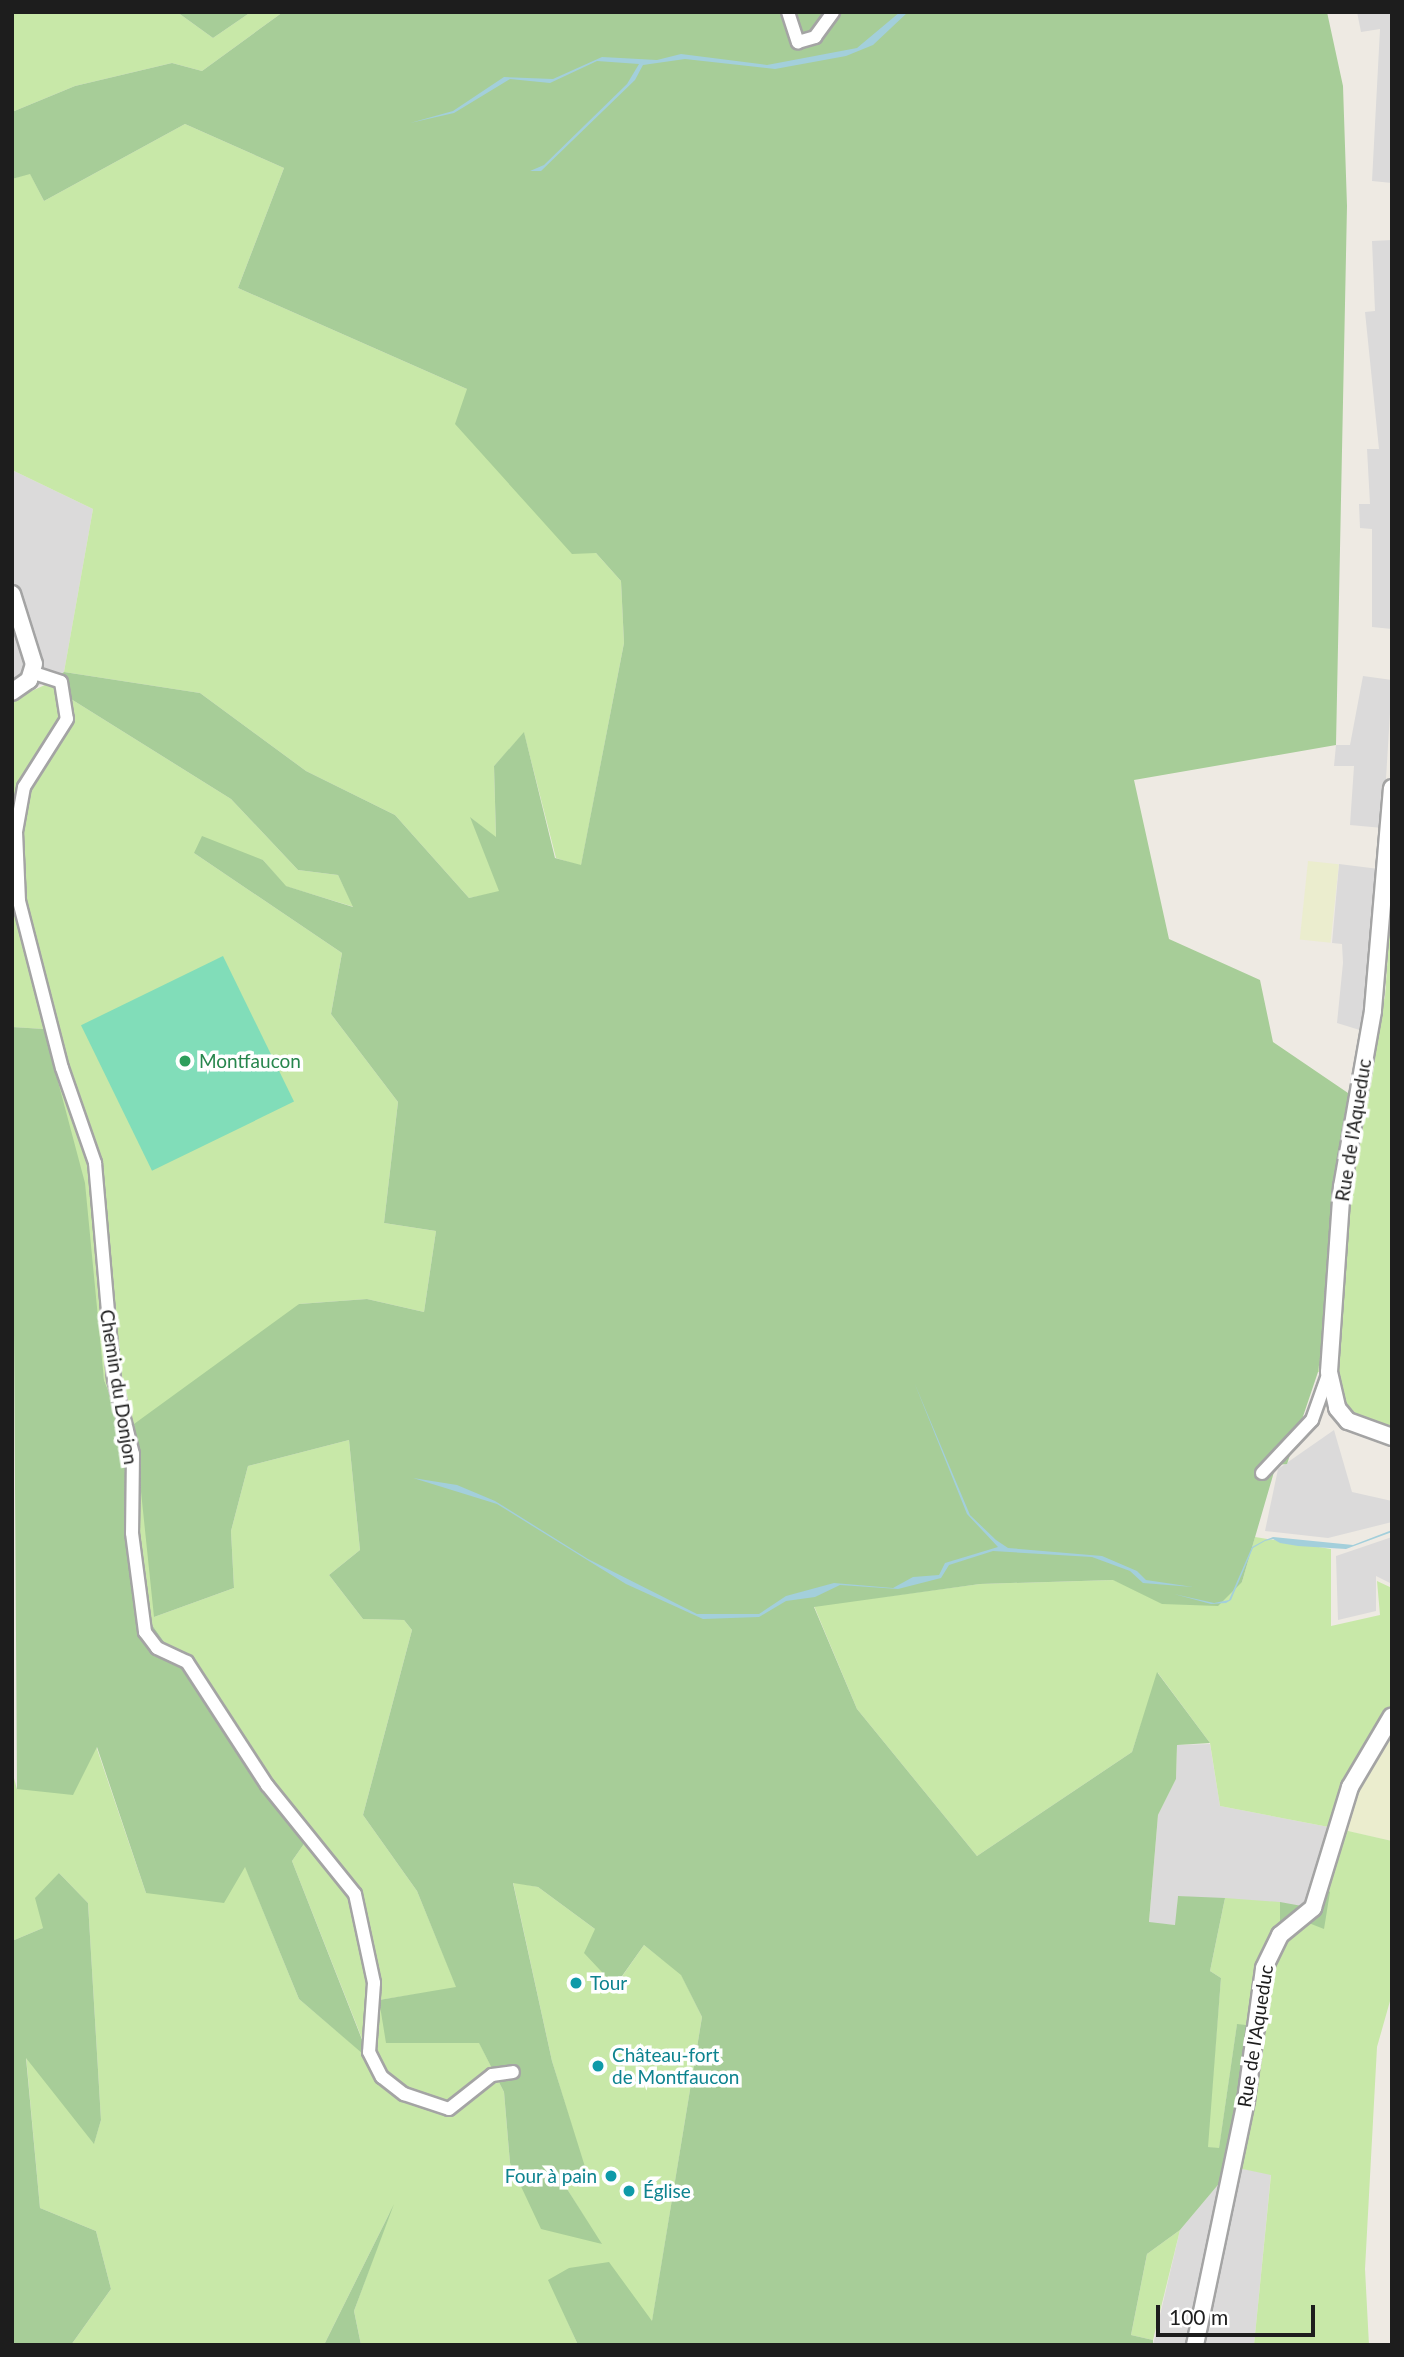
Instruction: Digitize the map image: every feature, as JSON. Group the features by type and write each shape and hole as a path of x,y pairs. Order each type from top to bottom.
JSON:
{"street":[{"path":"788,12 798,42 815,37 833,12"},
{"path":"12,594 34,673 12,692"},
{"name":"Chemin du Donjon","path":"34,673 61,682 67,719 23,787 16,832 19,901 62,1068 95,1163 114,1379 133,1454 132,1533 145,1633 157,1648 187,1662 267,1785 355,1894 373,1973 369,2052 382,2077 404,2094 449,2109 492,2075 513,2071"},
{"name":"Rue de l'Aqueduc","path":"1392,788 1373,1011 1342,1186 1329,1372 1337,1408 1348,1421 1392,1437"},
{"path":"1262,1473 1312,1420 1329,1372"},
{"name":"Rue de l'Aqueduc","path":"1195,2345 1246,2100 1264,1968 1280,1935 1313,1908 1350,1787 1392,1716"}],"shaded area":[{"path":"1357,12 1392,12 1392,183 1372,181 1380,29 1361,32"},
{"path":"1392,240 1392,629 1372,627 1372,529 1360,528 1359,504 1370,504 1367,449 1379,449 1365,312 1375,311 1372,241"},
{"path":"12,470 93,509 64,672 12,700"},
{"path":"1363,676 1392,680 1383,828 1350,825 1354,766 1334,766 1336,745 1350,745"},
{"path":"1339,864 1379,869 1363,1031 1337,1023 1343,963 1342,944 1332,943"},
{"path":"1334,1430 1352,1492 1392,1501 1392,1522 1328,1538 1265,1531 1278,1469"},
{"path":"1392,1537 1392,1584 1376,1576 1376,1611 1338,1620 1336,1556"},
{"path":"1210,1744 1220,1806 1334,1828 1313,1908 1178,1896 1176,1925 1149,1923 1158,1815 1176,1779 1177,1745"},
{"path":"1233,2167 1271,2174 1254,2345 1153,2345 1180,2230"}],"green space":[{"path":"12,12 177,12 213,38 251,12 283,12 202,71 172,63 75,86 12,112"},
{"path":"177,12 251,12 213,38"},
{"path":"283,12 1327,12 1343,86 1347,206 1336,745 1134,780 1169,939 1260,980 1273,1042 1348,1093 1351,1145 1318,1372 1287,1464 1276,1465 1242,1582 1218,1606 1162,1604 1113,1580 980,1584 814,1607 857,1709 977,1856 1132,1752 1157,1672 1210,1743 1177,1745 1176,1779 1158,1815 1149,1922 1175,1925 1178,1896 1225,1898 1210,1971 1221,1978 1208,2147 1219,2148 1237,2024 1255,2026 1233,2167 1180,2230 1147,2254 1131,2335 1153,2340 1153,2345 578,2345 548,2280 569,2268 609,2262 652,2321 702,2017 681,1975 644,1945 615,1986 584,1953 595,1929 538,1887 513,1883 552,2061 586,2170 562,2181 602,2244 541,2229 510,2163 504,2092 479,2043 386,2043 379,2000 456,1987 417,1891 363,1815 412,1630 404,1620 363,1619 329,1575 360,1550 349,1440 248,1466 231,1531 234,1588 154,1617 134,1424 299,1304 367,1299 424,1312 436,1231 384,1223 398,1102 331,1014 342,953 194,853 202,836 263,860 286,886 353,907 338,875 298,870 231,799 47,684 64,672 200,693 306,771 395,815 469,898 499,891 470,817 496,837 494,766 524,732 555,858 581,865 624,643 621,581 596,553 572,554 455,424 467,389 238,288 284,168 185,124 44,201 30,174 12,179 12,112 75,86 172,63 202,71"},
{"path":"185,124 284,168 238,288 467,389 529,504 572,553 596,553 621,581 624,643 581,866 556,858 524,733 494,766 496,838 471,818 500,892 469,898 395,815 306,771 200,693 64,672 93,509 12,470 12,179 30,173 44,201"},
{"path":"47,684 231,799 298,870 338,875 354,907 285,886 263,860 194,853 342,953 331,1014 398,1102 384,1223 436,1231 424,1312 367,1299 299,1304 154,1617 234,1588 231,1531 248,1466 349,1440 360,1550 329,1575 363,1619 404,1620 412,1630 363,1815 417,1891 457,1988 379,2000 479,2042 504,2092 510,2163 601,2244 562,2181 585,2170 552,2061 513,1882 538,1887 595,1929 616,1985 644,1945 681,1974 702,2017 652,2322 549,2280 578,2345 361,2345 354,2311 390,2212 324,2345 71,2345 111,2289 96,2231 40,2208 26,2056 94,2143 101,2120 88,1903 59,1873 43,1928 12,1941 12,1771 17,1789 96,1746 146,1893 245,1866 299,1999 370,2059 292,1861 306,1841 140,1608 122,1425 104,1380 44,1029 12,1027 12,700"},
{"path":"1308,861 1339,864 1331,943 1300,940"},
{"path":"1392,891 1392,1431 1356,1418 1344,1404 1339,1370 1318,1372 1348,1093 1385,997"},
{"name":"Montfaucon","path":"223,956 294,1102 152,1171 81,1025"},
{"path":"12,1027 44,1029 85,1183 104,1380 122,1425 140,1608 306,1841 292,1861 370,2060 299,1999 245,1867 224,1903 146,1893 97,1747 73,1795 17,1789"},
{"path":"1255,1537 1331,1549 1331,1626 1380,1615 1377,1581 1392,1588 1392,1716 1335,1828 1392,1841 1392,1994 1377,2047 1365,2269 1369,2345 1254,2345 1271,2175 1233,2167 1255,2026 1237,2025 1219,2149 1207,2147 1221,1978 1210,1971 1225,1898 1280,1902 1280,1934 1301,1920 1321,1885 1334,1828 1220,1806 1210,1743 1158,1673 1132,1752 977,1856 857,1709 814,1606 980,1584 1114,1580 1162,1603 1242,1582"},
{"path":"1392,1716 1392,1841 1334,1828"},
{"path":"59,1873 88,1903 101,2120 94,2144 26,2058 40,2208 96,2231 111,2289 71,2345 12,2345 12,1941 43,1928 35,1898"},
{"path":"1321,1885 1330,1892 1324,1929 1301,1920 1280,1935 1280,1902 1313,1908"},
{"path":"394,2204 354,2311 361,2345 324,2345"},
{"path":"1180,2230 1153,2340 1131,2335 1147,2254"}],"water":[{"path":"900,12 908,12 873,45 846,56 775,69 685,59 643,65 635,80 541,171 530,171 544,165 627,84 639,64 597,61 550,83 510,79 454,113 410,123 453,111 504,77 553,79 602,57 657,60 681,54 767,65 857,48"},
{"path":"914,1382 970,1515 996,1540 1008,1548 1102,1556 1137,1571 1146,1580 1193,1587 1143,1583 1130,1571 1092,1557 993,1551 949,1565 941,1578 898,1589 840,1585 815,1597 786,1601 759,1617 703,1619 626,1584 497,1504 413,1478 457,1485 495,1501 588,1559 697,1614 759,1614 786,1596 834,1583 893,1588 913,1577 939,1575 945,1563 998,1547 967,1514"},
{"path":"1392,1530 1346,1549 1298,1546 1273,1539 1265,1541 1253,1548 1231,1600 1226,1603 1211,1604 1174,1594 1214,1603 1229,1600 1252,1547 1273,1537 1353,1545"}],"place":[{"name":"Montfaucon","path":"185,1061"},
{"name":"Tour","path":"576,1983"},
{"name":"Château-fort de Montfaucon","path":"598,2066"},
{"name":"Four à pain","path":"611,2176"},
{"name":"Église","path":"629,2191"}]}
